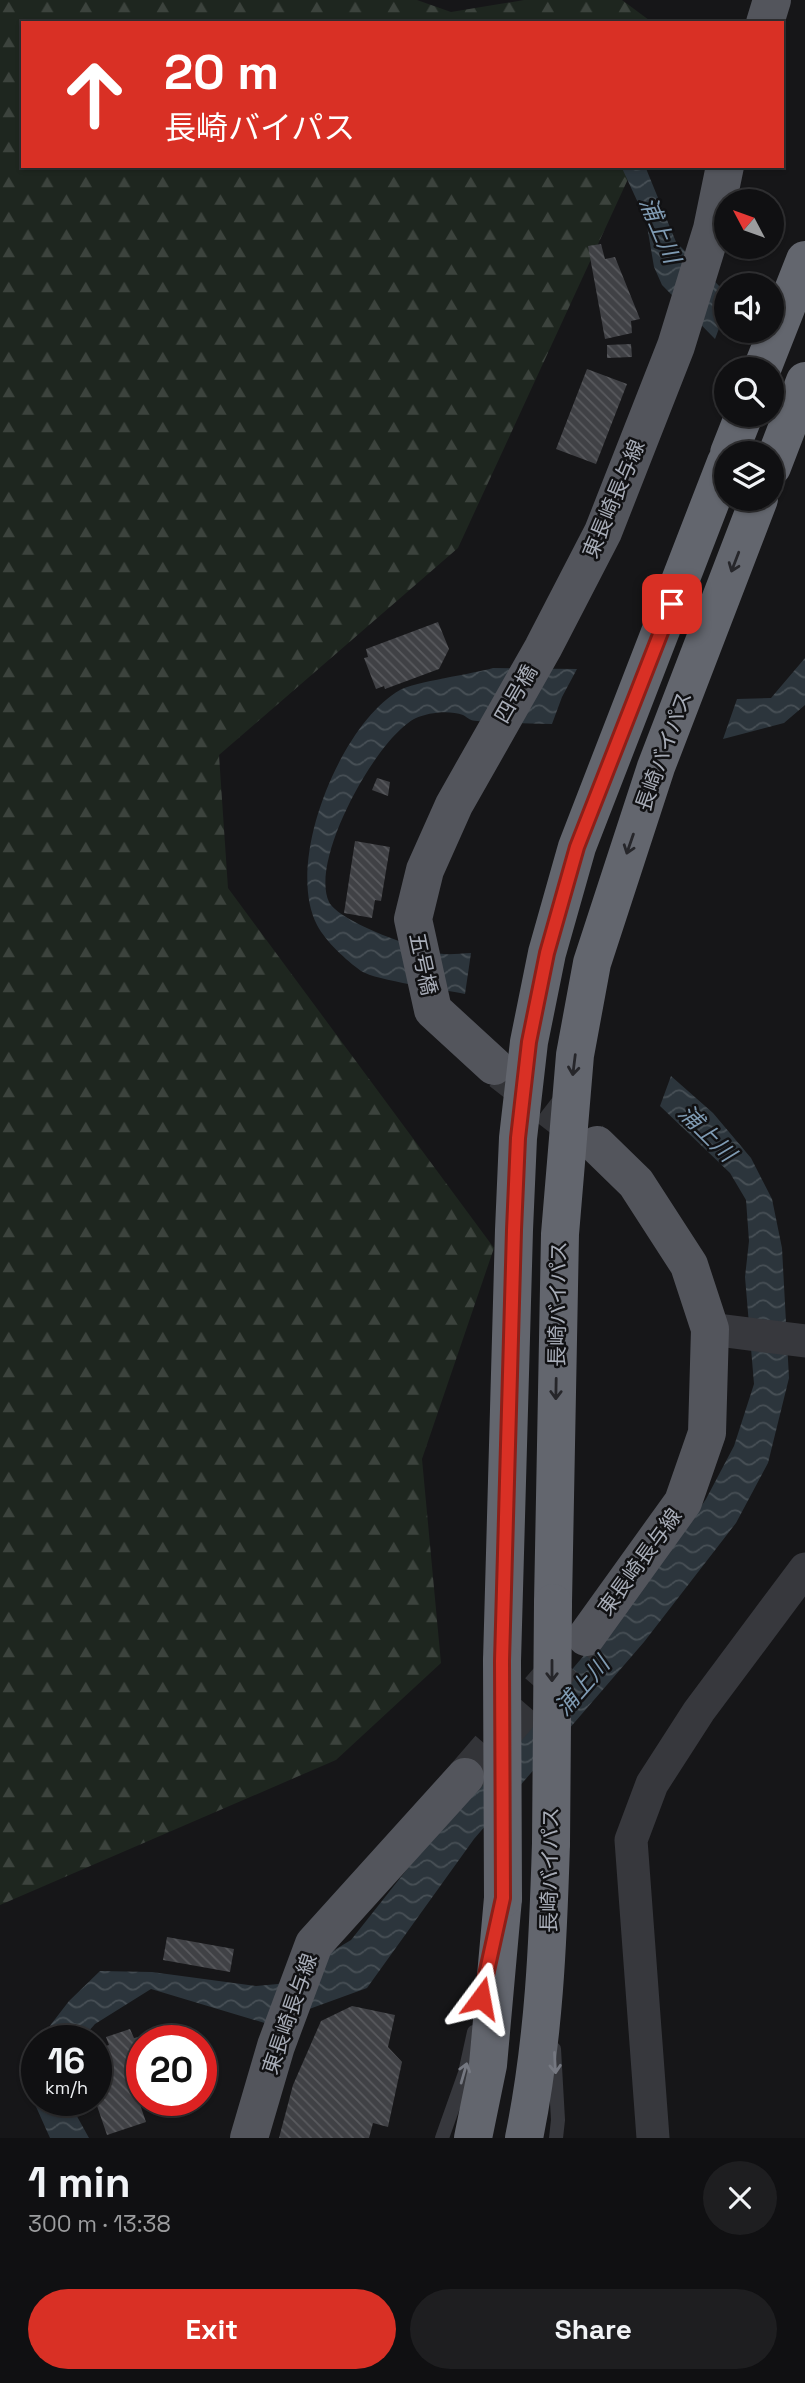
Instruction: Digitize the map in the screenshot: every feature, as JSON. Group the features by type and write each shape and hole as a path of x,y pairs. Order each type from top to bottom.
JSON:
{"highway":[{"path":"767,357 805,260"},
{"path":"782,441 805,381"},
{"path":"473,2138 488,2065 503,1898 502,1661 515,1204 518,1138 529,1042 547,953 577,847 714,493"},
{"name":"長崎バイパス","path":"524,2138 538,2070 548,1946 560,1234 575,1055 592,963 656,767 754,511"}],"main road":[{"path":"766,21 772,0"},
{"name":"東長崎長与線","path":"543,648 603,532 676,346 712,229 725,168"},
{"name":"四号橋","path":"412,919 425,870 454,805 543,648"},
{"name":"五号橋","path":"412,919 433,1010 494,1066"},
{"name":"東長崎長与線","path":"586,1637 683,1502 707,1433 721,1330 689,1265 636,1183 597,1145"},
{"name":"東長崎長与線","path":"249,2138 276,2046 314,1944 465,1777"}],"street":[{"path":"721,1330 805,1341"},
{"path":"653,2138 631,1840 658,1774 699,1711 805,1569"}],"lane":[{"path":"442,2138 465,2073 503,1898"},
{"path":"548,1946 558,2120 555,2138"}],"green space":[{"path":"0,0 417,0 451,12 524,0 622,0 650,21 21,21 21,168 633,168 458,548 219,755 228,888 494,1248 422,1459 441,1663 336,1760 0,1905"}],"water":[{"name":"浦上川","path":"622,168 646,168 676,242 714,281 714,338 662,285 654,267 646,220"},
{"path":"805,658 805,705 784,723 723,739 737,699 771,698"},
{"path":"493,668 577,669 552,724 475,721 458,713 440,712 416,718 400,730 366,773 350,801 337,830 325,883 329,902 336,910 364,926 400,942 433,952 471,953 465,994 369,975 349,962 326,938 317,925 309,898 308,866 313,832 324,796 339,762 358,732 378,707 400,690"},
{"name":"浦上川","path":"671,1076 713,1113 751,1158 772,1199 782,1248 789,1378 768,1463 736,1523 644,1642 474,1839 367,1988 268,2024 151,1989 94,2025 51,2025 69,2001 100,1971 152,1972 256,1986 278,1984 351,1940 477,1781 615,1619 681,1536 706,1499 734,1446 754,1384 745,1277 749,1241 746,1200 730,1173 660,1106"},
{"path":"40,2116 77,2116 89,2138 50,2138"}],"building":[{"path":"601,244 605,259 615,257 640,319 631,321 632,333 605,339 588,246"},
{"path":"631,344 632,357 607,358 607,345"},
{"path":"587,369 627,384 596,464 556,449"},
{"path":"438,622 449,649 439,669 385,689 384,686 376,689 364,658 368,657 366,649"},
{"path":"377,778 390,782 388,796 372,790"},
{"path":"355,841 390,847 381,901 375,900 372,918 344,913"},
{"path":"167,1937 234,1949 230,1972 163,1960"},
{"path":"352,2006 395,2015 388,2047 402,2062 388,2127 373,2123 369,2138 279,2138 293,2085 321,2021"},
{"path":"126,2030 126,2116 144,2116 146,2122 107,2135 100,2116 112,2116 112,2035"}],"tunnel":[{"path":"501,1071 592,1141"},
{"path":"465,1777 586,1637"}],"route":[{"path":"481,1998 503,1898 502,1661 514,1230 518,1138 529,1042 547,953 577,847 672,604"}]}
